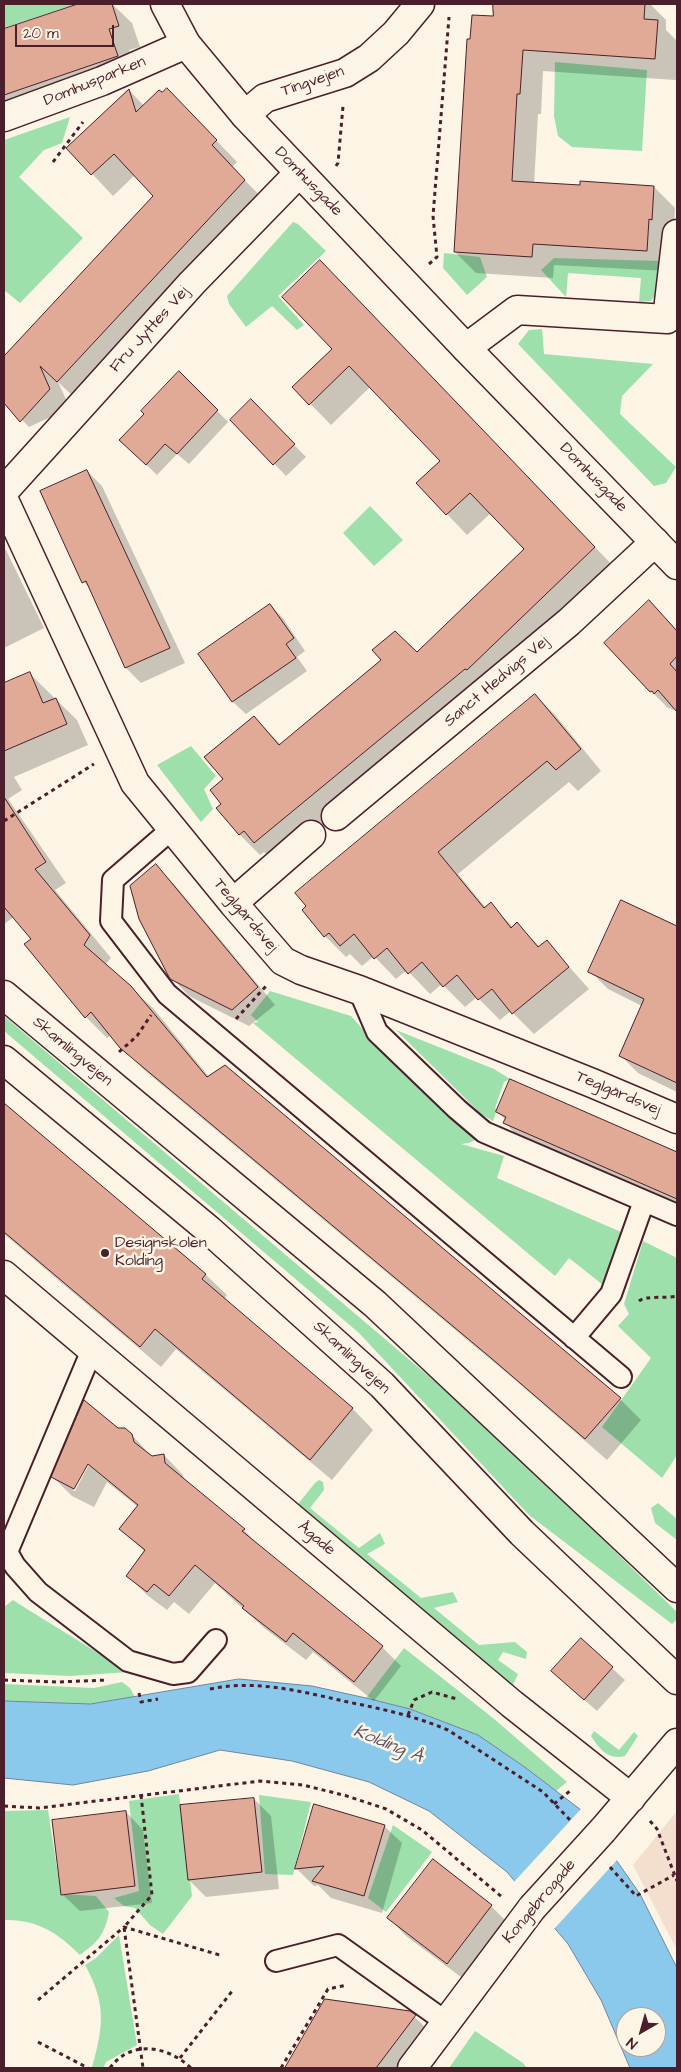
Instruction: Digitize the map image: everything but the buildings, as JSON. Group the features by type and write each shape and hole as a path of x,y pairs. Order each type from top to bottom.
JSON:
{"street":[{"name":"Domhusgade","path":"165,4 186,44 245,115 466,348 677,565"},
{"name":"Tingvejen","path":"245,115 265,98 345,73 369,58 396,33 420,4"},
{"name":"Domhusparken","path":"4,117 75,91 186,44"},
{"name":"Fru Jyttes Vej","path":"4,491 192,283 307,181"},
{"path":"466,348 517,310 667,319 677,234"},
{"name":"Teglgårdsvej","path":"4,500 136,783 233,903 283,961 301,970 359,990 592,1083 677,1119"},
{"name":"Sanct Hedvigs Vej","path":"336,816 569,622 655,542"},
{"path":"233,903 311,836"},
{"name":"Skamlingvejen","path":"4,995 375,1304 677,1588"},
{"name":"Skamlingvejen","path":"4,1060 209,1230 382,1385 522,1533 677,1680"},
{"name":"Ågade","path":"4,1275 512,1704 631,1798"},
{"name":"Kongebrogade","path":"412,2068 528,1912 604,1830 677,1743"}],"lane":[{"path":"173,828 113,880 112,905 112,921 167,994 621,1377"},
{"path":"359,990 377,1032 457,1109 484,1132 677,1215"},
{"path":"574,1338 612,1294 644,1201"},
{"path":"92,1350 8,1552 14,1566 38,1592 128,1661 173,1674 188,1672 216,1640"},
{"path":"276,1961 338,1946 446,2022"}],"path":[{"path":"407,285 437,256 433,216 449,12"},
{"path":"307,181 338,164 345,73"},
{"path":"53,162 84,120 75,91"},
{"path":"4,821 120,748"},
{"path":"240,1014 264,988"},
{"path":"137,1036 152,1014"},
{"path":"4,1680 58,1682 111,1680"},
{"path":"204,1690 221,1686 249,1686 292,1690 408,1715 448,1730 502,1764 543,1792 568,1818"},
{"path":"138,1691 142,1702 159,1699"},
{"path":"408,1715 410,1709"},
{"path":"4,1806 39,1808 260,1781 303,1785 347,1796 386,1810 422,1830 528,1912"},
{"path":"38,2000 124,1927 152,1894 141,1795"},
{"path":"631,1798 656,1829 677,1881"},
{"path":"623,1882 636,1896 674,1875"},
{"path":"124,1927 223,1956"},
{"path":"124,1927 143,2068"},
{"path":"282,2068 328,1989 382,1977"},
{"path":"180,2058 233,1990"},
{"path":"38,2042 88,2068"},
{"path":"110,2068 126,2054 141,2049 162,2049 180,2058 191,2068"}],"shaded area":[{"path":"677,1811 677,1950 633,1865"}],"green space":[{"path":"4,4 76,4 4,28"},
{"path":"555,62 647,70 642,151 572,147 558,136 554,116"},
{"path":"70,117 62,143 44,150 19,177 83,238 20,303 4,290 4,140"},
{"path":"293,222 298,224 326,251 278,296 304,325 297,330 272,306 246,327 229,304 227,296"},
{"path":"444,253 480,257 487,277 467,295 443,268"},
{"path":"554,258 660,261 656,294 651,301 639,302 641,278 568,273 566,297 541,270"},
{"path":"542,329 544,354 653,364 622,396 620,414 676,467 666,483 654,486 518,344 529,330"},
{"path":"370,506 403,540 374,566 343,533"},
{"path":"191,746 216,776 204,789 213,809 201,822 157,765"},
{"path":"270,991 351,1016 382,1051 475,1140 461,1144 504,1156 497,1178 621,1232 603,1285 569,1258 555,1276 253,1023 258,1022 251,1015"},
{"path":"4,1016 438,1384 510,1449 677,1612 677,1619 672,1624 529,1515 359,1333 4,1031"},
{"path":"396,1030 494,1069 510,1079 504,1082 495,1108 497,1109 493,1121 481,1114"},
{"path":"643,1241 677,1258 677,1455 662,1478 602,1427 651,1358 618,1326 629,1314 624,1304"},
{"path":"319,1480 323,1482 324,1490 310,1508 359,1548 380,1533 385,1544 367,1554 421,1598 453,1592 458,1602 434,1608 479,1645 515,1642 527,1652 526,1659 503,1652 498,1660 518,1674 512,1687 294,1509"},
{"path":"658,1503 677,1519 677,1540 655,1523 651,1508"},
{"path":"13,1600 129,1672 71,1676 4,1673 4,1607"},
{"path":"404,1648 493,1718 567,1782 556,1791 478,1735 410,1709 366,1698"},
{"path":"122,1682 130,1688 135,1697 90,1704 4,1701 4,1684 94,1688"},
{"path":"594,1731 619,1750 634,1732 638,1736 625,1756 614,1757 605,1753 598,1746 591,1736"},
{"path":"179,1794 192,1896 163,1934 150,1925 135,1908 124,1906 114,1898 139,1891 129,1801"},
{"path":"259,1795 311,1802 293,1875 265,1874"},
{"path":"48,1810 61,1894 96,1896 109,1912 100,1937 80,1955 63,1940 46,1929 27,1922 4,1920 4,1811"},
{"path":"393,1825 432,1852 386,1912 368,1898"},
{"path":"119,1935 137,2045 106,2062 103,2068 92,2067 99,2039 101,2015 97,1991 85,1965 96,1958"},
{"path":"475,2031 523,2063 527,2068 449,2068"}],"water":[{"name":"Kolding Å","path":"239,1679 312,1686 366,1698 410,1709 478,1735 526,1768 581,1810 640,1894 677,1968 677,2068 630,2068 625,2057 666,2057 666,2007 616,2007 616,2035 601,2000 568,1944 507,1872 429,1811 369,1782 292,1761 220,1750 148,1771 73,1785 4,1778 4,1701 90,1704"}],"pier":[{"path":"581,1809 618,1859 554,1929 513,1883"}],"place":[{"name":"Designskolen Kolding","path":"105,1253"}]}
